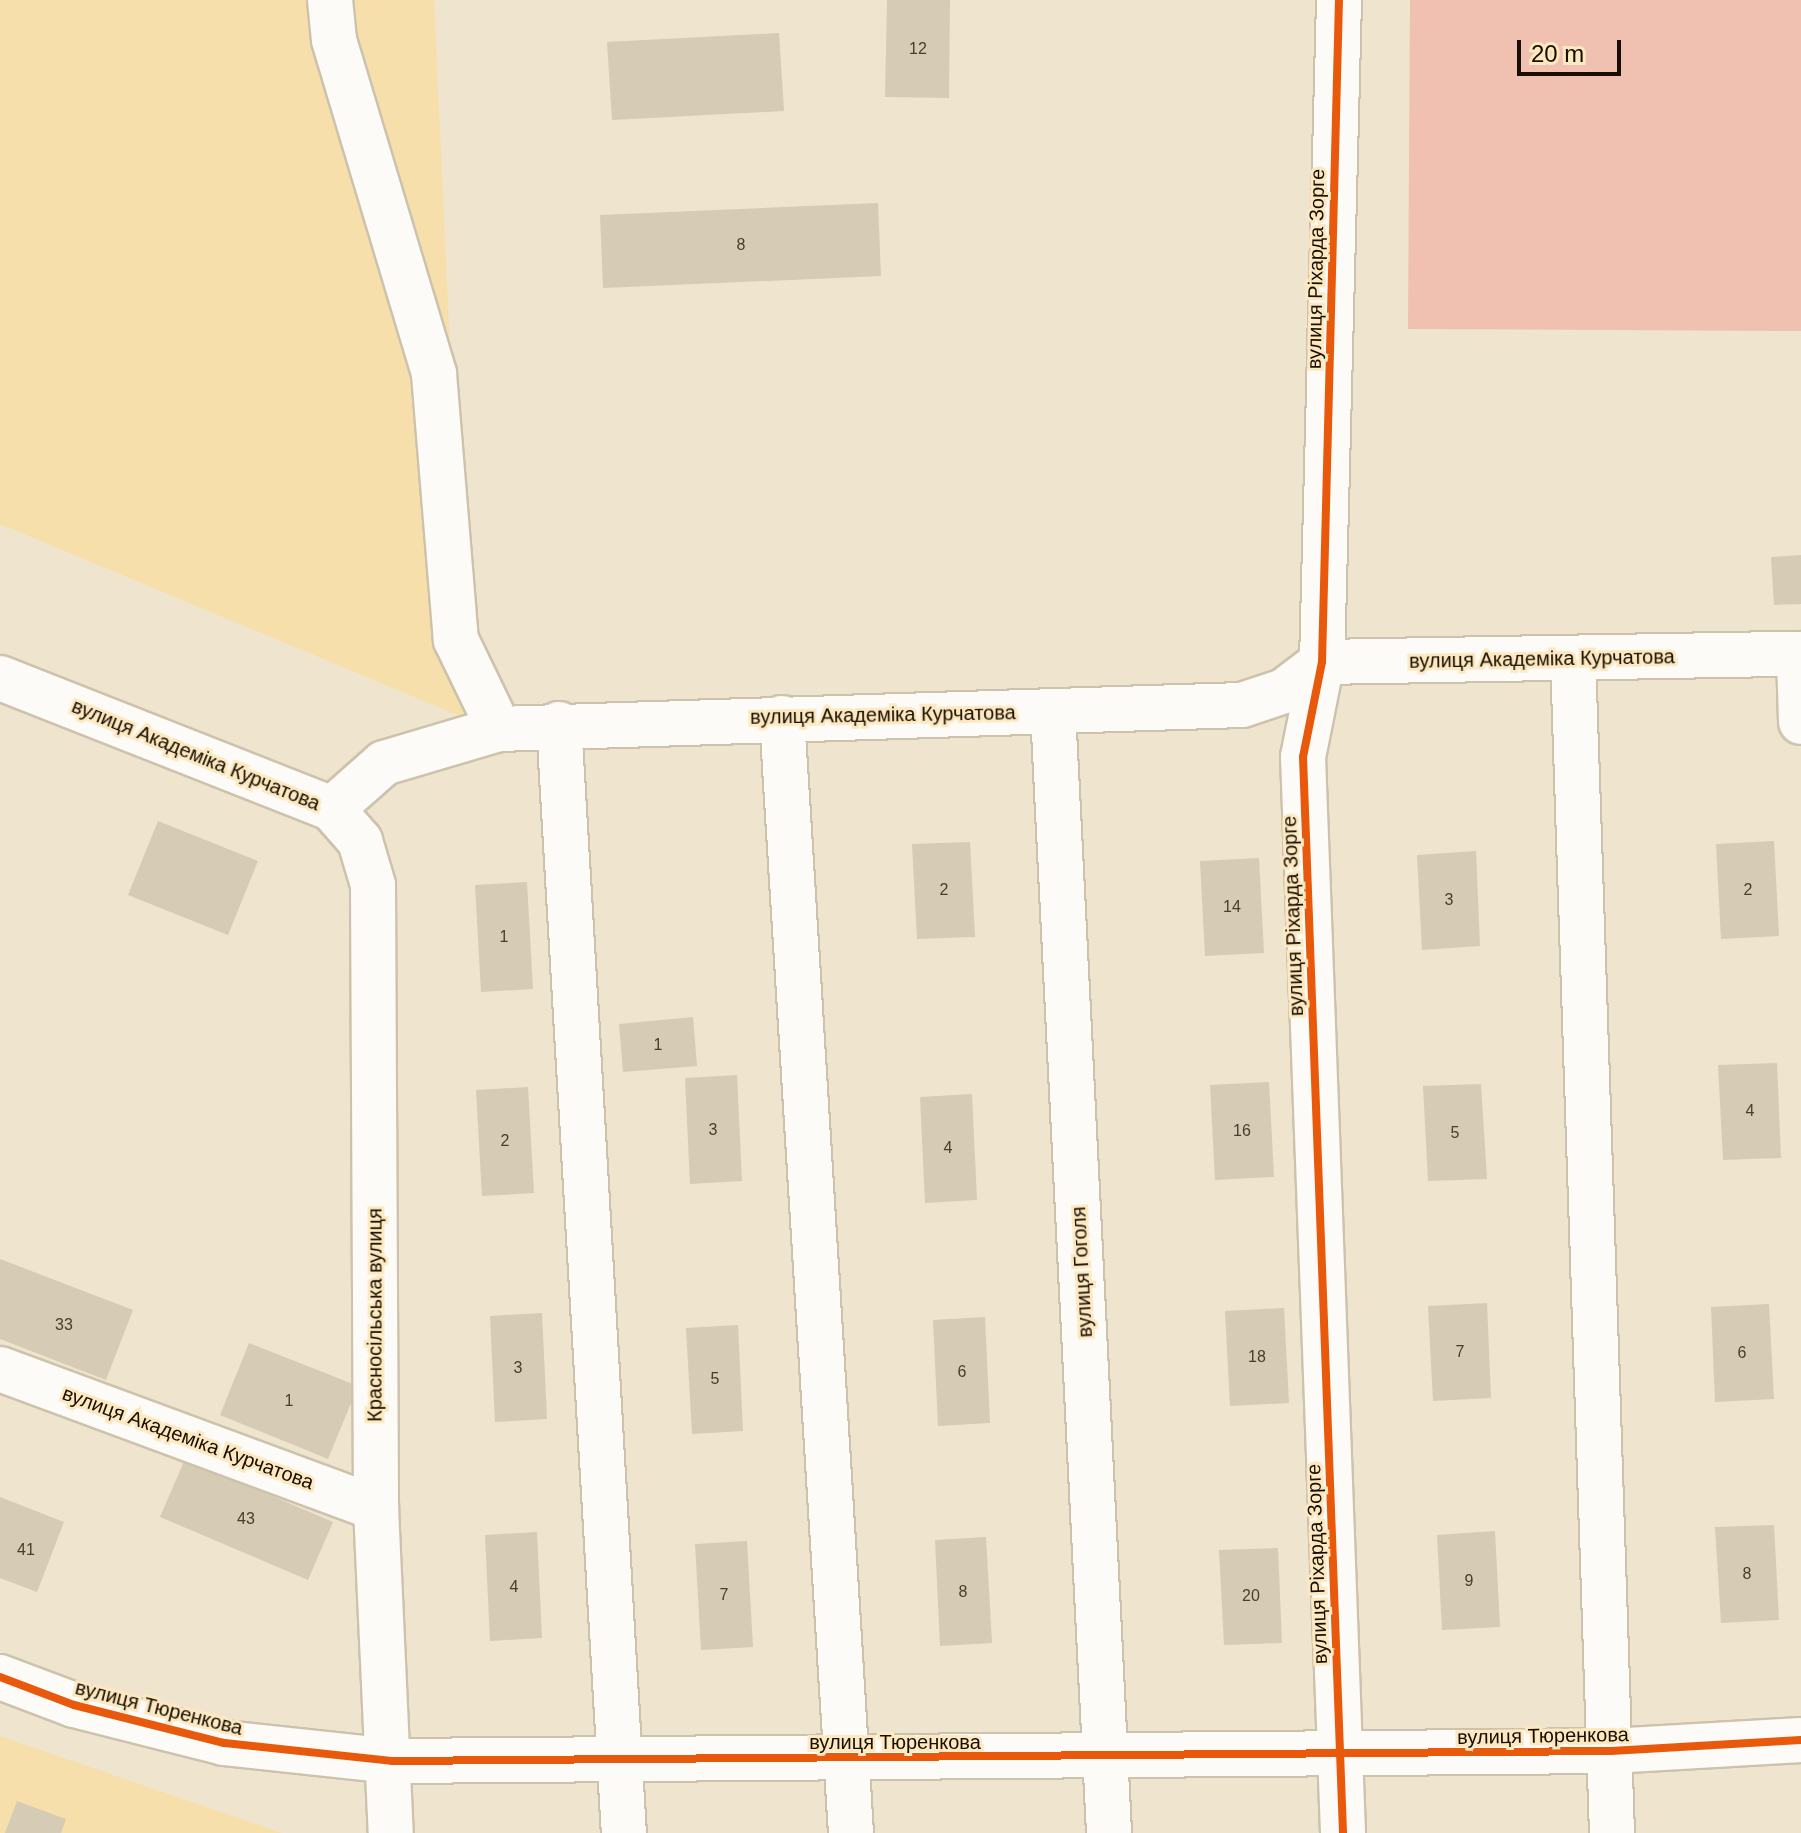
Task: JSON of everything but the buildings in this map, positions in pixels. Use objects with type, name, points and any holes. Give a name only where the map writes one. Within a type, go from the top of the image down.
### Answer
[{"type":"street","points":[[330,0],[334,40],[434,374],[456,640],[499,729]]},
{"type":"street","name":"вулиця Ріхарда Зорге","points":[[1339,0],[1322,662],[1303,757],[1343,1833]]},
{"type":"street","points":[[1800,654],[1801,722]]},
{"type":"street","name":"вулиця Академіка Курчатова","points":[[0,678],[332,809],[384,763],[499,729],[559,724],[1242,705],[1284,691],[1322,662],[1800,654]]},
{"type":"street","points":[[1573,658],[1612,1833]]},
{"type":"street","points":[[1242,705],[1280,727],[1303,757]]},
{"type":"street","name":"вулиця Гоголя","points":[[1053,711],[1109,1833]]},
{"type":"street","points":[[782,718],[849,1758],[851,1833]]},
{"type":"street","points":[[559,724],[624,1833]]},
{"type":"street","name":"Красносільська вулиця","points":[[332,809],[360,841],[373,885],[376,1508],[392,1761],[391,1833]]},
{"type":"street","name":"вулиця Академіка Курчатова","points":[[0,1369],[376,1508]]},
{"type":"street","name":"вулиця Тюренкова","points":[[0,1677],[74,1705],[224,1743],[392,1761],[1611,1751],[1801,1740]]},
{"type":"shaded area","points":[[0,0],[434,0],[467,719],[0,524]]},
{"type":"shaded area","points":[[1410,0],[1801,0],[1801,331],[1408,329]]},
{"type":"shaded area","points":[[0,1736],[282,1833],[0,1833]]},
{"type":"cycle path","points":[[1339,0],[1322,662],[1303,757],[1343,1833]]},
{"type":"cycle path","points":[[0,1677],[74,1705],[224,1743],[392,1761],[1611,1751],[1801,1740]]}]
